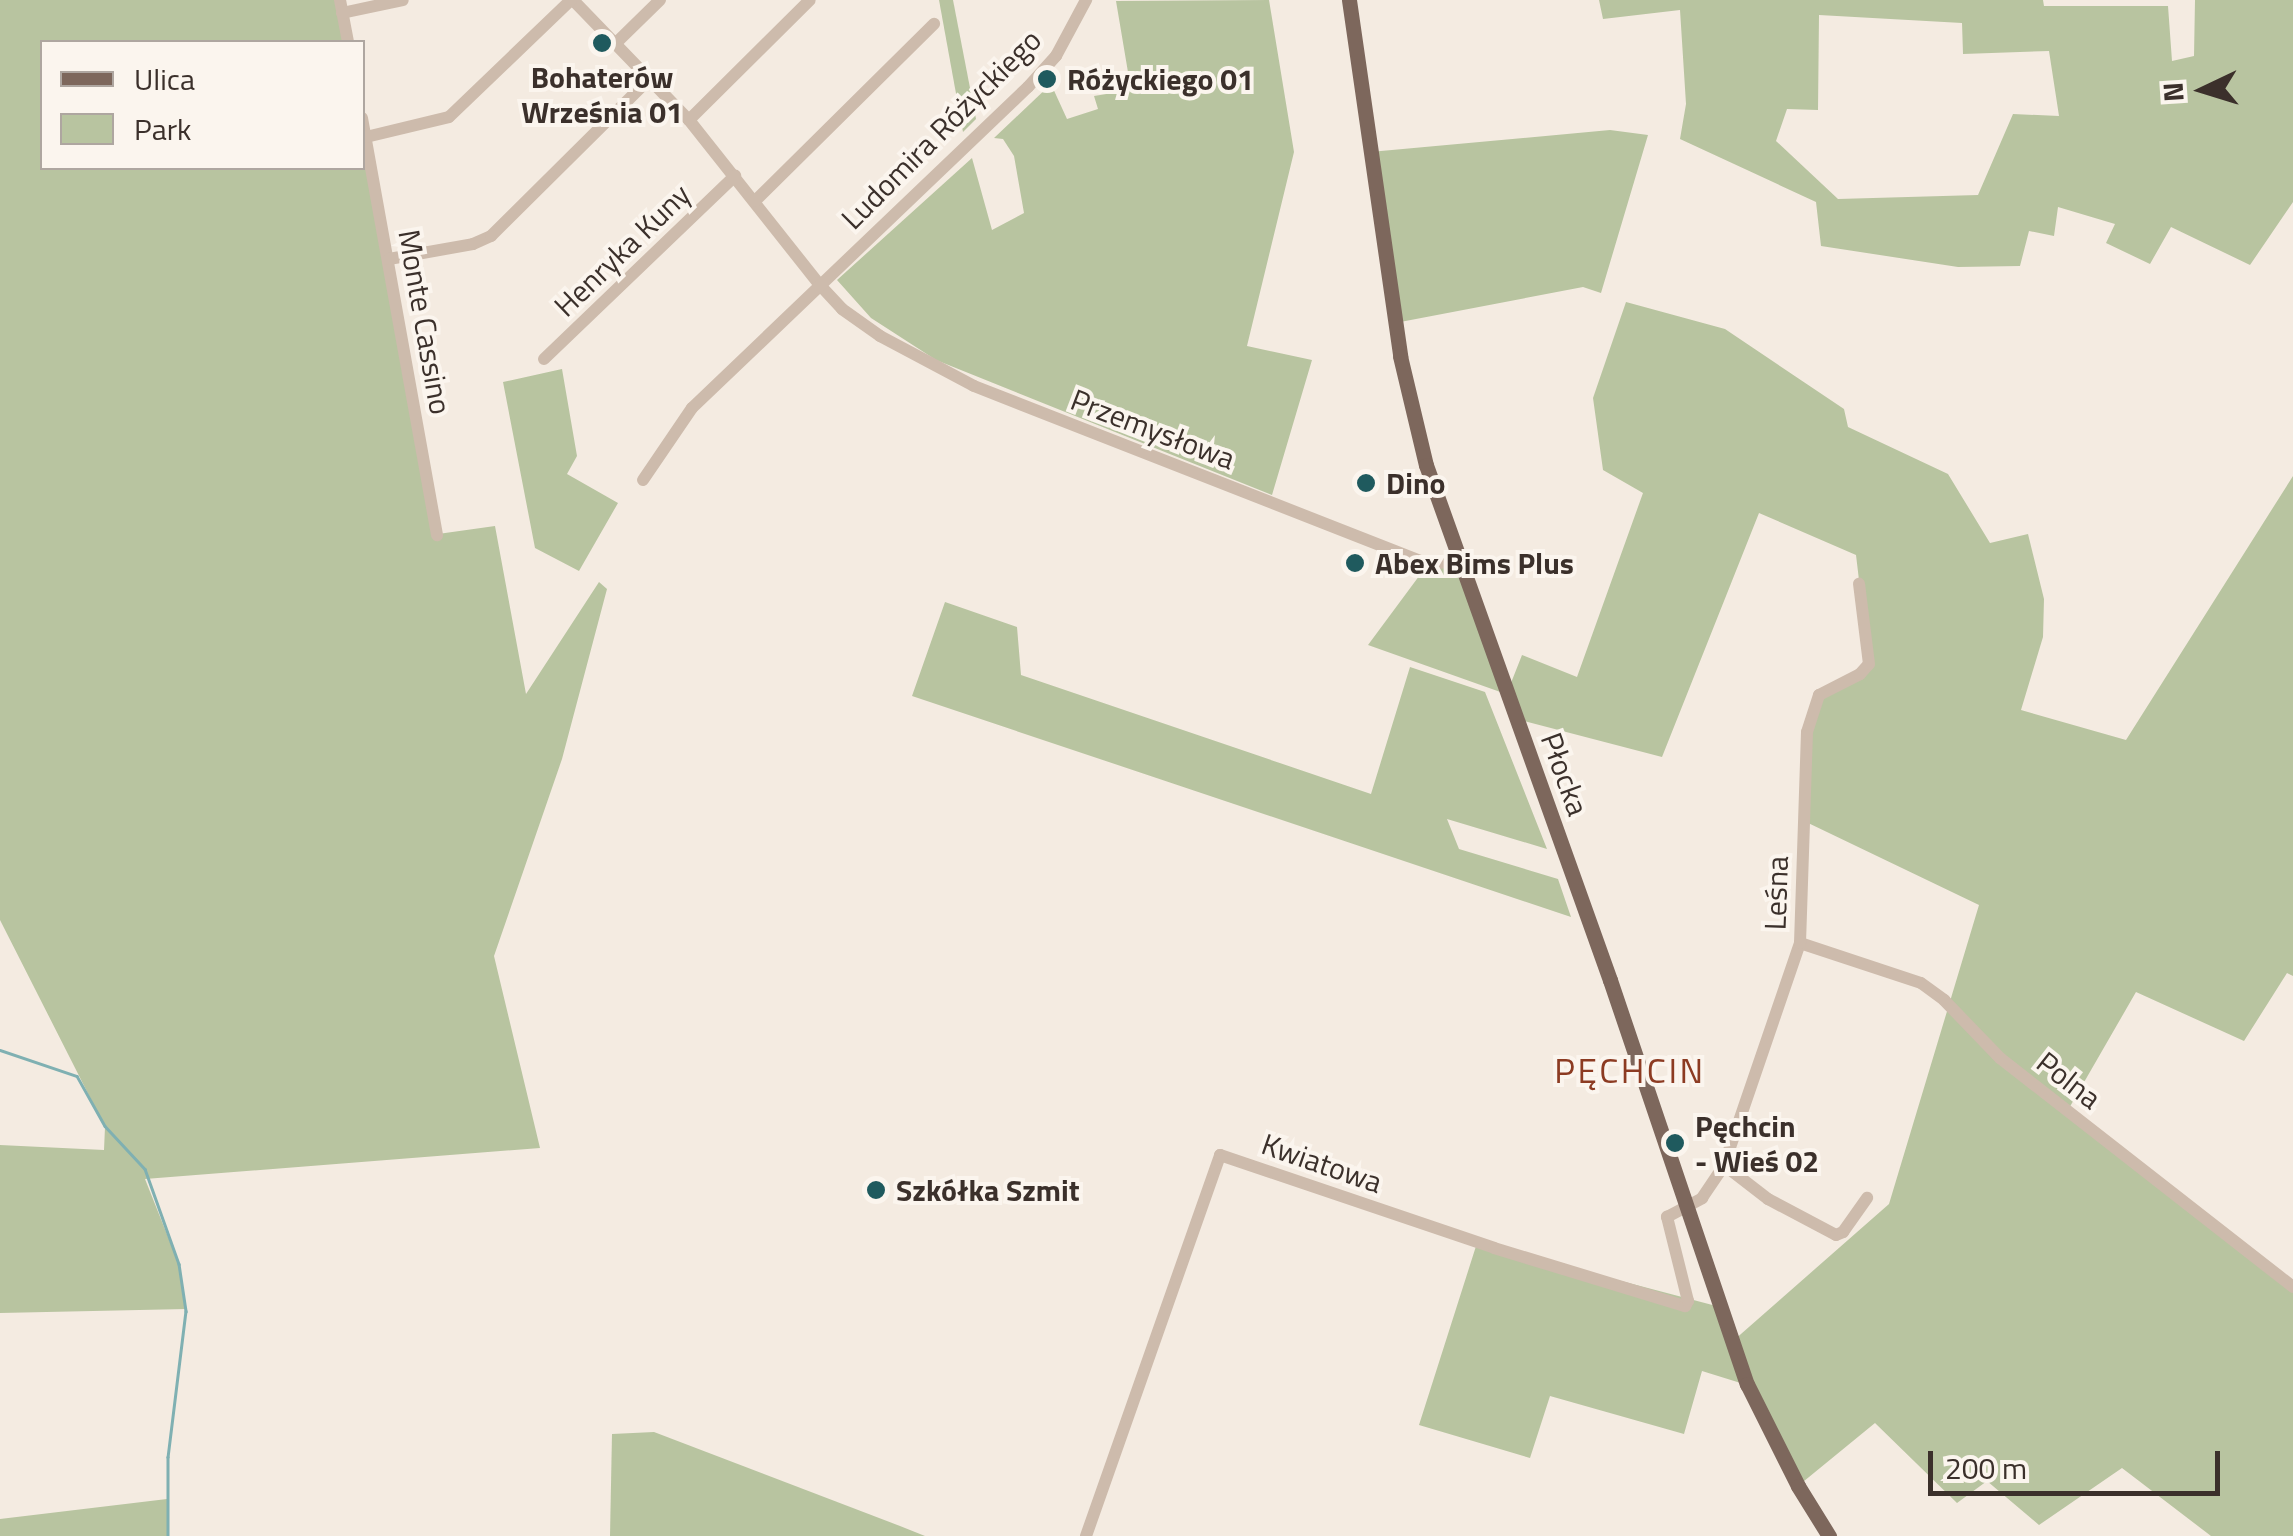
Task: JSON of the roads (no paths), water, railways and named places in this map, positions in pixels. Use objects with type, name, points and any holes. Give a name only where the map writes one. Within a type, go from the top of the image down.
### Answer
[{"type":"main road","name":"Płocka","points":[[1349,0],[1400,356],[1426,465],[1610,980],[1747,1384],[1798,1486],[1830,1536]]},
{"type":"street","points":[[348,40],[341,7],[403,0]]},
{"type":"street","points":[[366,137],[449,117],[572,0]]},
{"type":"street","name":"Przemysłowa","points":[[572,0],[689,120],[842,309],[906,352],[974,386],[1428,564],[1458,561]]},
{"type":"street","points":[[615,44],[660,0]]},
{"type":"street","points":[[689,120],[810,0]]},
{"type":"street","name":"Ludomira Różyckiego","points":[[643,480],[692,408],[818,283],[1028,87],[1056,56],[1086,0]]},
{"type":"street","points":[[755,201],[934,24]]},
{"type":"street","points":[[389,260],[473,244],[491,236],[650,78]]},
{"type":"street","name":"Monte Cassino","points":[[365,132],[437,534]]},
{"type":"street","name":"Henryka Kuny","points":[[544,358],[735,176]]},
{"type":"street","name":"Leśna","points":[[1685,1207],[1702,1198],[1724,1166],[1800,943],[1807,732],[1819,695],[1868,664],[1859,584]]},
{"type":"street","name":"Polna","points":[[1800,943],[1921,983],[1944,1000],[2000,1058],[2293,1287]]},
{"type":"street","name":"Kwiatowa","points":[[1086,1536],[1220,1155],[1677,1306],[1688,1301],[1667,1217],[1685,1207]]},
{"type":"street","points":[[1724,1166],[1768,1199],[1836,1235],[1844,1232],[1867,1198]]},
{"type":"waterway","points":[[0,1050],[77,1076],[105,1126],[145,1169],[179,1264],[186,1311],[168,1457],[168,1536]]},
{"type":"place","name":"Bohaterów Września 01","points":[[602,43]]},
{"type":"place","name":"Różyckiego 01","points":[[1047,79]]},
{"type":"place","name":"Dino","points":[[1366,483]]},
{"type":"place","name":"Abex Bims Plus","points":[[1355,563]]},
{"type":"place","name":"Pęchcin - Wieś 02","points":[[1675,1143]]},
{"type":"place","name":"Szkółka Szmit","points":[[876,1190]]},
{"type":"district","name":"PĘCHCIN","points":[[1630,1070]]}]
